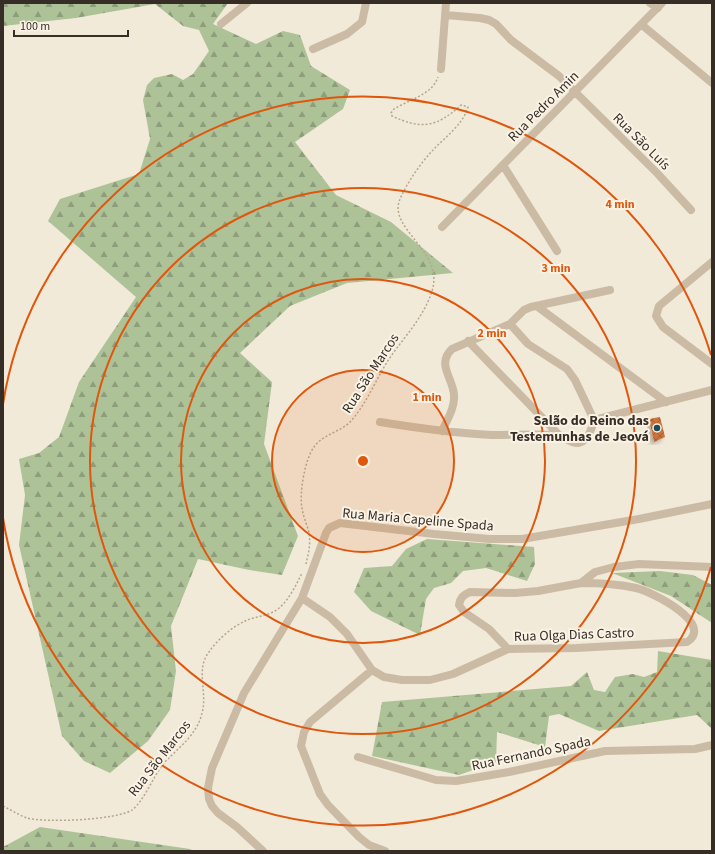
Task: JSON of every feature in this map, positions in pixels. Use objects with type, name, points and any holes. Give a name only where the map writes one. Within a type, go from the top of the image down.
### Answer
[{"type":"street","points":[[221,24],[246,3]]},
{"type":"street","points":[[313,49],[348,34],[362,22],[366,3]]},
{"type":"street","points":[[441,69],[446,3]]},
{"type":"street","points":[[650,3],[660,6]]},
{"type":"street","name":"Rua Pedro Amin","points":[[442,227],[660,6]]},
{"type":"street","name":"Rua São Luís","points":[[446,15],[489,20],[511,40],[548,66],[657,173],[691,210]]},
{"type":"street","points":[[642,25],[712,83]]},
{"type":"street","points":[[503,165],[557,251]]},
{"type":"street","points":[[712,262],[660,306],[656,316],[663,327],[712,364]]},
{"type":"street","points":[[442,431],[454,405],[454,394],[444,362],[447,354],[452,348],[510,324],[524,310],[538,307],[560,299],[610,290]]},
{"type":"street","points":[[538,307],[666,402]]},
{"type":"street","points":[[468,341],[559,435],[572,443],[579,444],[584,441],[594,420],[575,380],[567,369],[528,344],[510,324]]},
{"type":"street","points":[[594,420],[712,390]]},
{"type":"street","points":[[380,422],[442,431],[492,434],[559,435]]},
{"type":"street","name":"Rua Maria Capeline Spada","points":[[263,851],[237,827],[218,813],[212,806],[209,799],[208,788],[212,768],[234,714],[258,669],[302,598],[322,540],[329,528],[340,523],[434,534],[522,539],[639,519],[712,504]]},
{"type":"street","points":[[508,649],[489,629],[464,612],[459,606],[460,599],[464,595],[470,592],[515,593],[538,591],[581,582],[595,572],[614,567],[639,564],[712,567]]},
{"type":"street","name":"Rua Olga Dias Castro","points":[[372,670],[384,677],[430,680],[453,674],[508,649],[664,644],[686,642],[696,638],[699,631],[698,624],[671,602],[637,588],[581,582]]},
{"type":"street","points":[[302,598],[330,617],[347,634],[372,670],[310,722],[304,732],[300,746],[310,773],[328,805],[369,845],[385,851]]},
{"type":"street","name":"Rua Fernando Spada","points":[[358,757],[436,780],[456,782],[605,751],[695,750],[712,745]]},
{"type":"path","name":"Rua São Marcos","points":[[3,806],[28,818],[50,821],[118,815],[132,810],[163,764],[185,744],[199,723],[203,712],[204,698],[202,671],[203,661],[208,652],[232,630],[245,621],[273,613],[286,601],[297,583],[305,568],[309,547],[309,534],[301,498],[310,455],[314,446],[321,440],[341,430],[351,421],[389,359],[426,308],[433,289],[434,278],[432,268],[424,249],[401,221],[397,209],[406,187],[422,164],[451,133],[468,107],[461,105],[439,122],[429,125],[407,122],[392,116],[391,114],[394,109],[429,90],[436,82],[441,69]]},
{"type":"green space","points":[[3,3],[228,3],[213,24],[256,44],[283,31],[300,35],[311,66],[350,90],[343,109],[295,142],[336,195],[391,222],[453,273],[347,283],[290,306],[240,353],[272,382],[264,444],[298,536],[282,575],[249,570],[198,559],[171,626],[176,671],[170,710],[148,741],[110,773],[84,761],[62,736],[19,545],[25,495],[19,459],[39,453],[59,437],[79,382],[136,297],[48,221],[60,199],[139,174],[150,139],[143,100],[147,85],[154,78],[172,74],[183,80],[193,74],[209,51],[199,30],[183,26],[155,4],[76,18],[3,26]]},
{"type":"green space","points":[[427,539],[534,547],[535,564],[527,581],[486,568],[463,571],[451,583],[434,588],[426,599],[420,635],[371,611],[354,592],[364,568],[392,566],[406,549]]},
{"type":"green space","points":[[660,571],[693,575],[712,585],[712,623],[671,596],[612,573]]},
{"type":"green space","points":[[658,651],[712,660],[712,729],[697,715],[599,731],[559,714],[549,716],[545,747],[497,732],[496,762],[459,775],[372,756],[382,702],[571,686],[587,672],[594,690],[605,692],[615,677],[633,674],[644,677],[657,672]]},
{"type":"green space","points":[[40,827],[190,849],[193,851],[3,851],[3,847]]},
{"type":"building","name":"Salão do Reino das Testemunhas de Jeová","points":[[660,417],[665,437],[654,442],[649,419]]},
{"type":"place","name":"Salão do Reino das Testemunhas de Jeová","points":[[657,428]]}]
